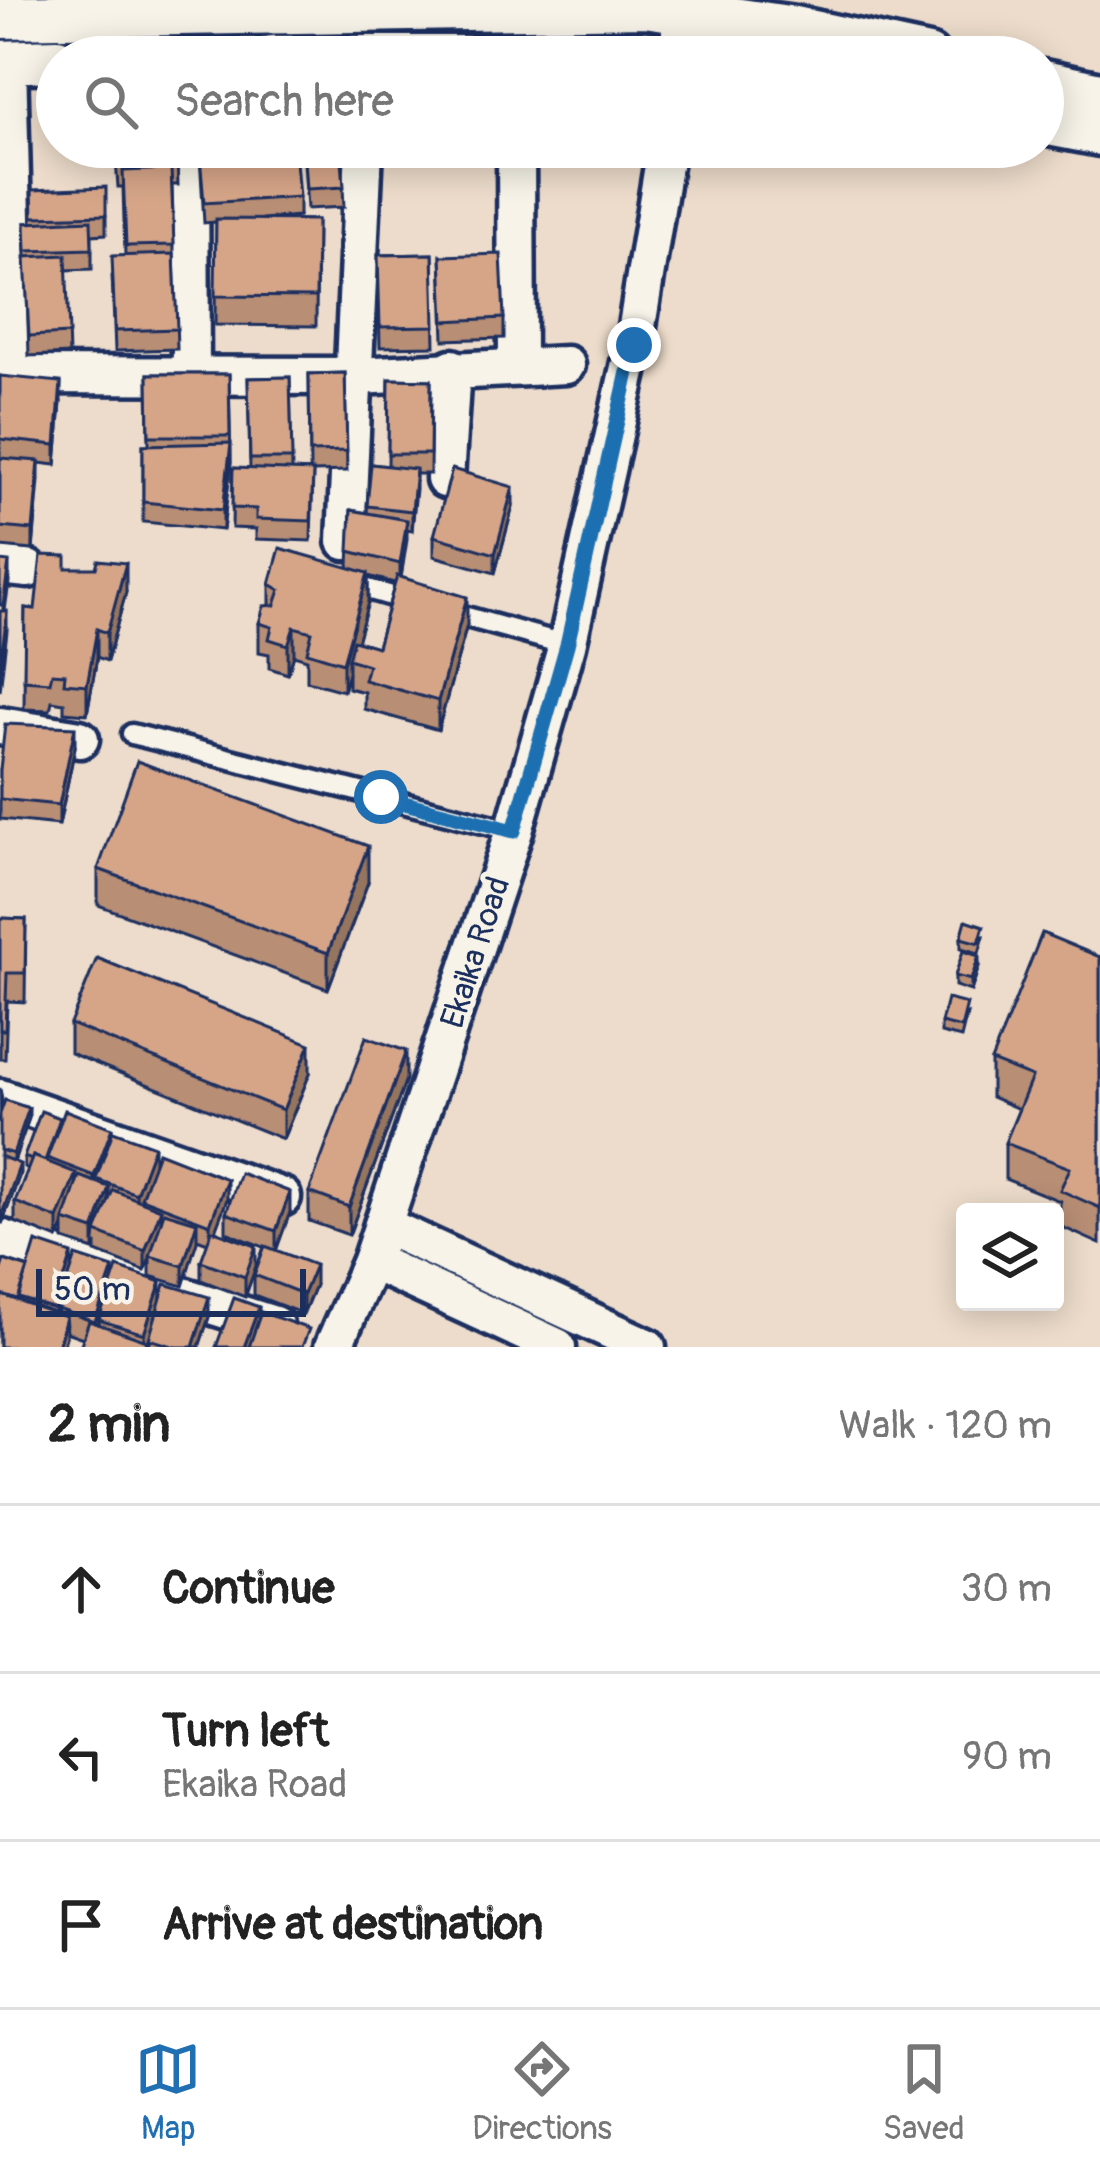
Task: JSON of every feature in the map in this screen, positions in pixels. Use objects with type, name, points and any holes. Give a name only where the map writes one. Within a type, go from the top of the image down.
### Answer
[{"type":"street","points":[[0,16],[628,3],[817,36]]},
{"type":"street","points":[[680,10],[680,36]]},
{"type":"street","points":[[36,61],[4,62],[8,375],[358,376],[517,363],[566,365]]},
{"type":"street","points":[[1064,86],[1100,94]]},
{"type":"street","points":[[1064,127],[1100,134]]},
{"type":"street","points":[[190,168],[191,378]]},
{"type":"street","points":[[346,542],[358,376],[363,168]]},
{"type":"street","points":[[516,168],[517,363]]},
{"type":"street","name":"Ekaika Road","points":[[334,1346],[371,1261],[514,831],[567,645],[634,345],[663,168]]},
{"type":"street","points":[[445,479],[452,368]]},
{"type":"street","points":[[0,726],[80,739]]},
{"type":"street","points":[[0,1098],[282,1197]]},
{"type":"street","points":[[383,1225],[647,1347]]},
{"type":"street","points":[[0,1238],[334,1346]]},
{"type":"street","points":[[371,1261],[557,1347]]},
{"type":"lane","points":[[318,575],[567,645]]},
{"type":"lane","points":[[132,734],[514,831]]},
{"type":"building","points":[[201,168],[297,168],[299,197],[204,203]]},
{"type":"building","points":[[306,168],[343,168],[344,187],[307,189]]},
{"type":"building","points":[[171,169],[174,245],[126,246],[123,171]]},
{"type":"building","points":[[106,187],[106,215],[33,217],[32,190]]},
{"type":"building","points":[[216,219],[317,220],[316,297],[215,296]]},
{"type":"building","points":[[91,220],[92,249],[26,251],[25,223]]},
{"type":"building","points":[[174,254],[177,329],[115,331],[112,256]]},
{"type":"building","points":[[433,254],[435,326],[380,327],[378,255]]},
{"type":"building","points":[[501,254],[504,318],[444,321],[441,256]]},
{"type":"building","points":[[66,255],[69,334],[29,336],[25,257]]},
{"type":"building","points":[[345,373],[347,451],[310,452],[309,374]]},
{"type":"building","points":[[148,374],[229,374],[230,436],[149,436]]},
{"type":"building","points":[[0,376],[61,382],[56,445],[0,439]]},
{"type":"building","points":[[290,377],[292,459],[250,459],[248,378]]},
{"type":"building","points":[[389,379],[431,380],[430,454],[388,454]]},
{"type":"building","points":[[231,443],[223,510],[143,502],[143,445]]},
{"type":"building","points":[[0,458],[39,461],[33,530],[0,527]]},
{"type":"building","points":[[371,464],[416,469],[412,511],[367,506]]},
{"type":"building","points":[[233,468],[313,471],[311,521],[256,519],[256,509],[232,508]]},
{"type":"building","points":[[452,469],[513,487],[495,554],[434,536]]},
{"type":"building","points":[[351,510],[407,520],[400,564],[349,551]]},
{"type":"building","points":[[280,548],[368,573],[343,663],[307,652],[312,632],[294,627],[288,645],[269,639],[272,627],[259,623],[264,606],[275,605],[280,590],[270,584]]},
{"type":"building","points":[[41,555],[66,556],[66,568],[96,568],[98,560],[126,563],[107,633],[97,629],[87,685],[64,683],[65,674],[52,673],[50,682],[24,680],[25,608],[35,609]]},
{"type":"building","points":[[0,561],[9,562],[3,605],[0,605]]},
{"type":"building","points":[[397,576],[467,597],[438,701],[364,680],[368,665],[348,659],[353,640],[377,647]]},
{"type":"building","points":[[0,611],[7,611],[0,671]]},
{"type":"building","points":[[5,724],[75,727],[59,805],[0,799]]},
{"type":"building","points":[[137,761],[368,846],[328,953],[98,869]]},
{"type":"building","points":[[0,918],[26,919],[25,973],[7,973],[5,1030],[0,1030]]},
{"type":"building","points":[[966,920],[984,926],[979,943],[961,938]]},
{"type":"building","points":[[1042,933],[1100,957],[1100,1208],[1060,1190],[1070,1168],[1005,1143],[1032,1077],[991,1061]]},
{"type":"building","points":[[963,951],[979,956],[971,980],[955,976]]},
{"type":"building","points":[[97,958],[310,1044],[283,1110],[70,1024]]},
{"type":"building","points":[[947,999],[967,1004],[961,1028],[941,1023]]},
{"type":"building","points":[[366,1037],[406,1051],[349,1207],[309,1192]]},
{"type":"building","points":[[5,1100],[29,1108],[13,1154],[0,1150]]},
{"type":"building","points":[[65,1110],[112,1128],[94,1176],[47,1158]]},
{"type":"building","points":[[41,1111],[60,1118],[45,1161],[24,1157]]},
{"type":"building","points":[[113,1131],[154,1146],[136,1194],[96,1179]]},
{"type":"building","points":[[158,1152],[227,1179],[210,1224],[141,1198]]},
{"type":"building","points":[[0,1156],[20,1164],[2,1214],[0,1214]]},
{"type":"building","points":[[33,1156],[76,1173],[58,1219],[15,1202]]},
{"type":"building","points":[[240,1173],[290,1192],[276,1231],[226,1213]]},
{"type":"building","points":[[79,1176],[109,1187],[94,1230],[64,1220]]},
{"type":"building","points":[[113,1190],[161,1209],[145,1251],[96,1232]]},
{"type":"building","points":[[164,1212],[197,1222],[183,1266],[150,1256]]},
{"type":"building","points":[[212,1230],[256,1246],[245,1277],[201,1261]]},
{"type":"building","points":[[36,1242],[72,1254],[55,1309],[19,1298]]},
{"type":"building","points":[[265,1246],[315,1265],[303,1294],[254,1275]]},
{"type":"building","points":[[76,1256],[113,1268],[95,1322],[58,1309]]},
{"type":"building","points":[[4,1260],[28,1268],[18,1300],[2,1295],[0,1299]]},
{"type":"building","points":[[117,1267],[161,1282],[144,1334],[99,1320]]},
{"type":"building","points":[[165,1284],[209,1297],[193,1347],[149,1339]]},
{"type":"building","points":[[2,1295],[66,1317],[58,1347],[0,1347]]},
{"type":"building","points":[[234,1298],[259,1307],[244,1347],[216,1347]]},
{"type":"building","points":[[261,1312],[309,1329],[302,1347],[249,1347]]},
{"type":"building","points":[[89,1321],[147,1341],[145,1347],[80,1347]]},
{"type":"route","points":[[381,797],[514,831],[567,645],[634,345]]}]
